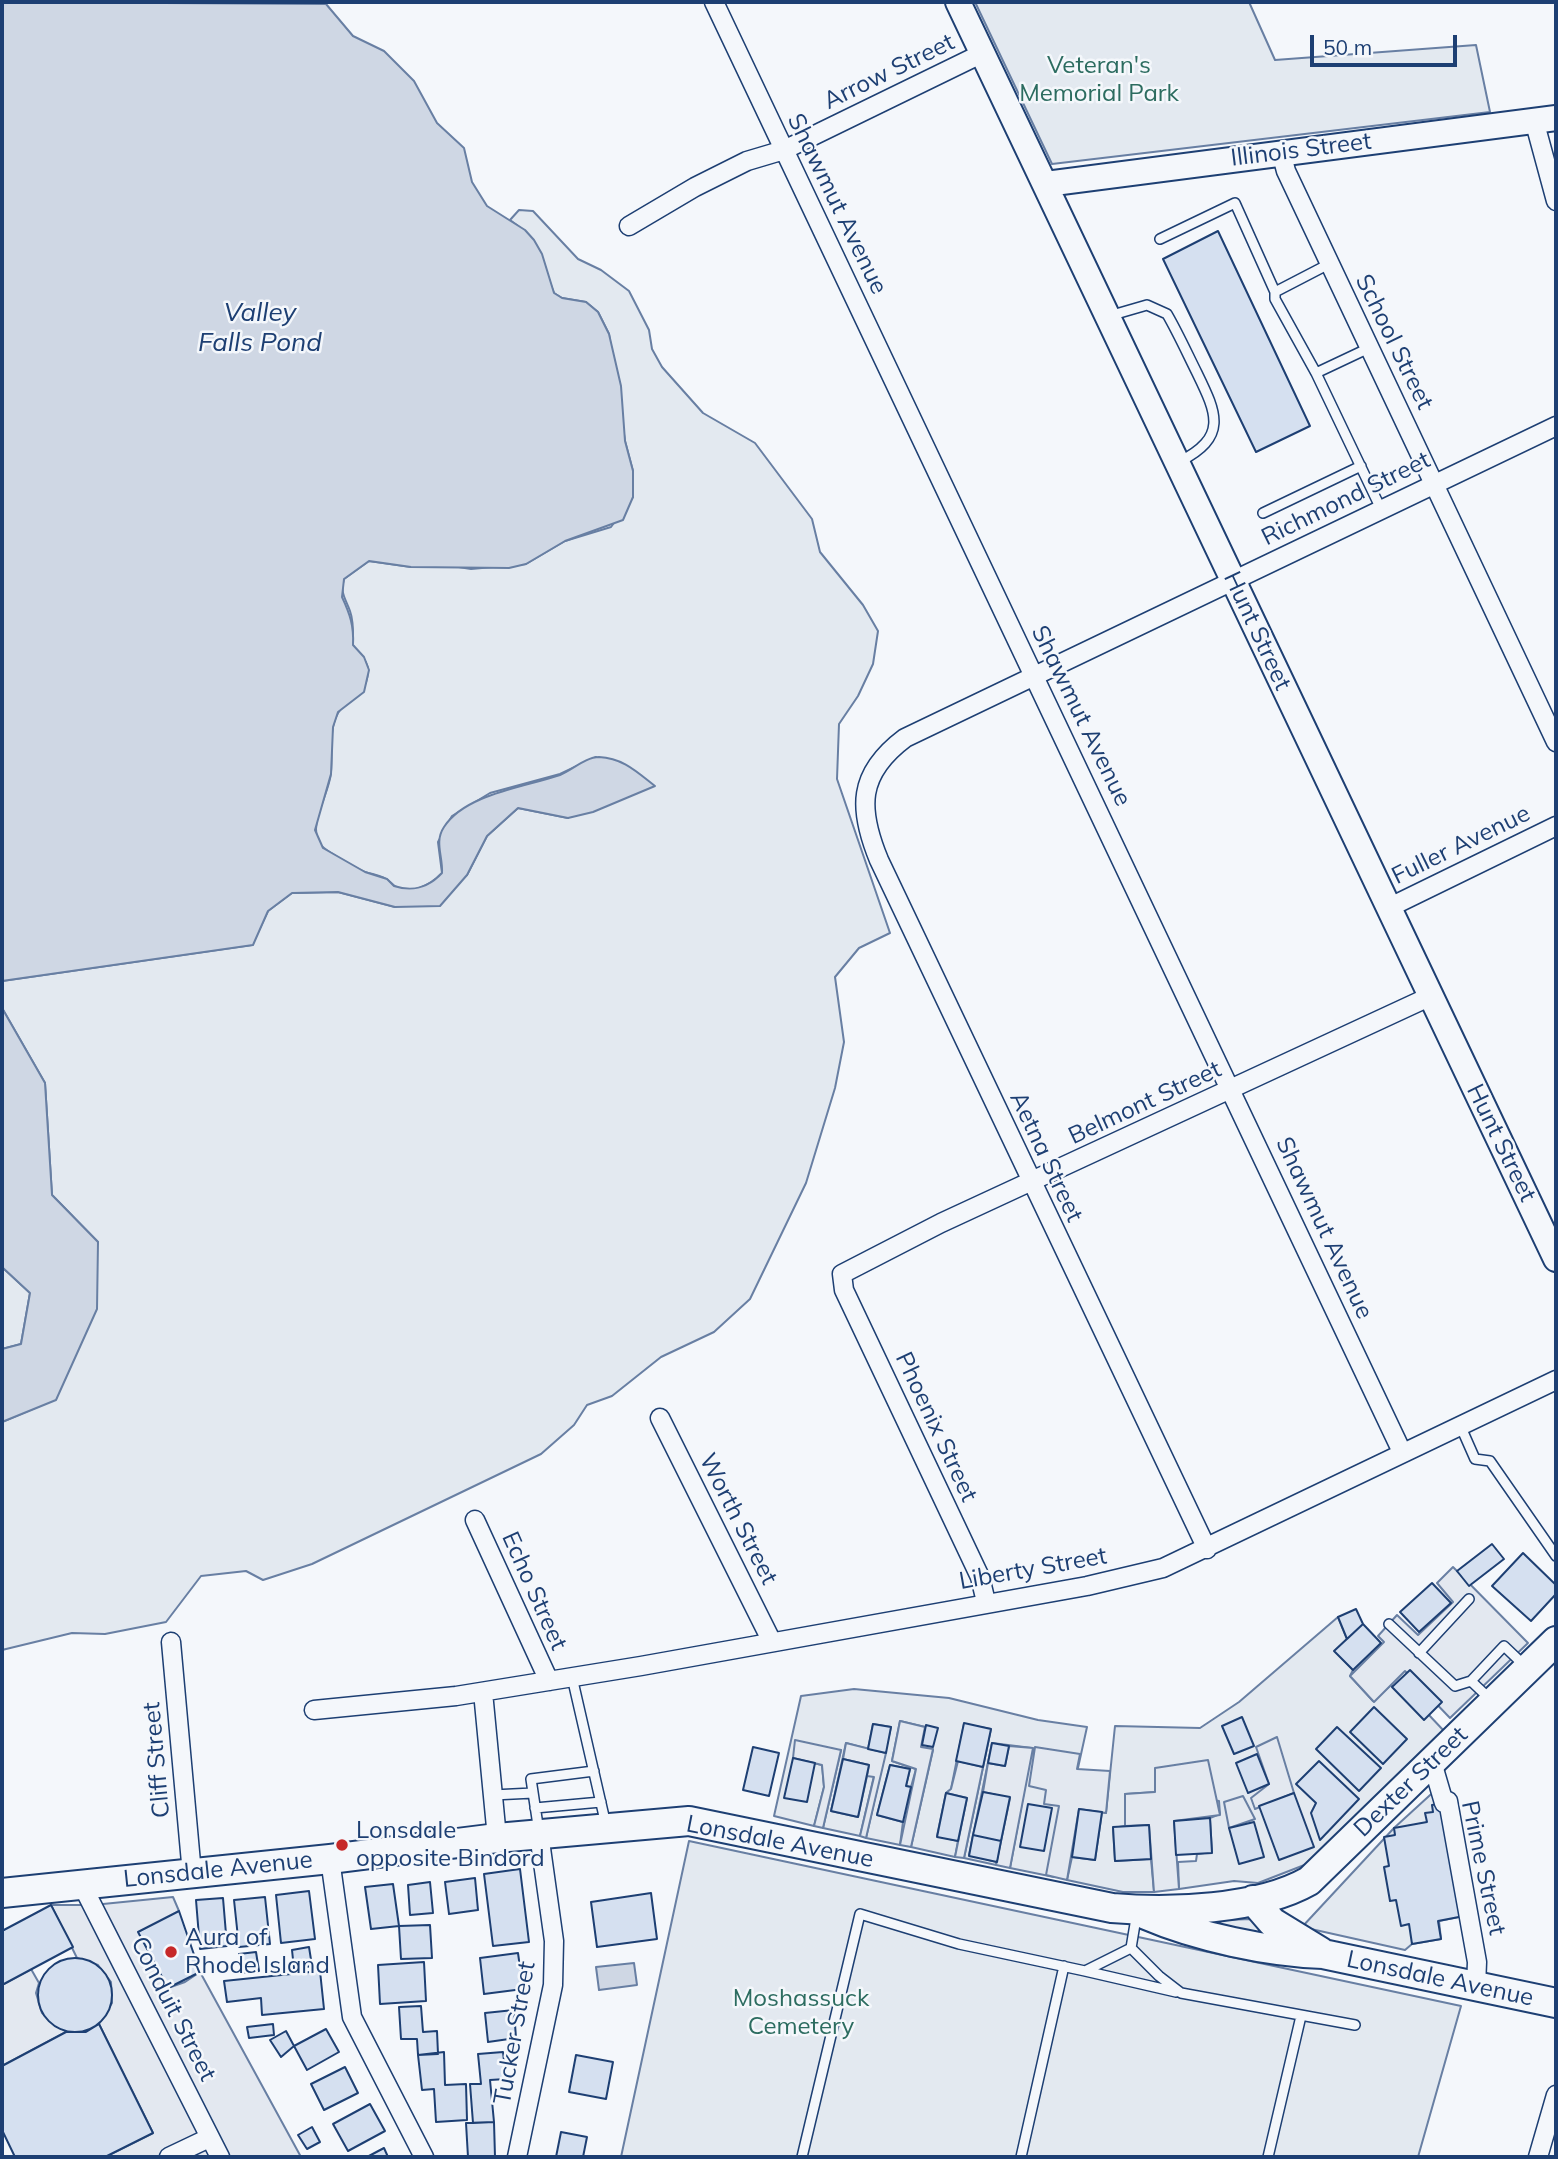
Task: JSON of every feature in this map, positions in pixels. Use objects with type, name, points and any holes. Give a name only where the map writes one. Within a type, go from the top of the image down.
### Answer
[{"type":"main road","name":"Hunt Street","points":[[958,2],[1556,1259]]},
{"type":"main road","name":"Illinois Street","points":[[1046,184],[1545,119]]},
{"type":"main road","name":"Dexter Street","points":[[1253,1900],[1278,1895],[1309,1881],[1556,1640]]},
{"type":"main road","name":"Lonsdale Avenue","points":[[2,1892],[330,1859],[496,1838],[537,1821],[604,1814],[664,1822],[708,1823],[1026,1893],[1138,1910],[1253,1900],[1272,1922],[1323,1954]]},
{"type":"main road","name":"Lonsdale Avenue","points":[[1138,1910],[1171,1926],[1290,1953],[1323,1954],[1556,2003]]},
{"type":"street","name":"Shawmut Avenue","points":[[714,2],[1402,1452]]},
{"type":"street","name":"Arrow Street","points":[[629,226],[737,166],[784,150],[983,53]]},
{"type":"street","points":[[1545,119],[1556,201]]},
{"type":"street","name":"School Street","points":[[1281,152],[1286,171],[1329,264],[1556,742]]},
{"type":"street","name":"Richmond Street","points":[[870,782],[888,751],[905,738],[1556,426]]},
{"type":"street","name":"Aetna Street","points":[[870,782],[863,811],[866,829],[1031,1183],[1207,1549]]},
{"type":"street","name":"Fuller Avenue","points":[[1388,908],[1556,826]]},
{"type":"street","name":"Belmont Street","points":[[842,1274],[941,1223],[1431,996]]},
{"type":"street","name":"Phoenix Street","points":[[842,1274],[844,1290],[980,1577],[986,1602]]},
{"type":"street","name":"Liberty Street","points":[[314,1710],[483,1692],[549,1681],[1087,1586],[1163,1568],[1556,1380]]},
{"type":"street","name":"Worth Street","points":[[660,1418],[772,1642]]},
{"type":"street","name":"Echo Street","points":[[475,1520],[549,1681]]},
{"type":"street","name":"Cliff Street","points":[[171,1642],[191,1874]]},
{"type":"street","points":[[483,1692],[496,1838]]},
{"type":"street","name":"Prime Street","points":[[1432,1762],[1444,1802],[1448,1801],[1476,1962],[1476,1986]]},
{"type":"street","name":"Tucker Street","points":[[517,2157],[554,1985],[554,1941],[537,1821]]},
{"type":"street","points":[[330,1859],[352,2017],[424,2157]]},
{"type":"street","name":"Conduit Street","points":[[81,1883],[220,2157]]},
{"type":"street","points":[[1538,2157],[1556,2095]]},
{"type":"street","points":[[169,2157],[209,2138]]},
{"type":"lane","points":[[1160,239],[1235,203],[1275,292],[1275,299],[1317,373],[1381,509]]},
{"type":"lane","points":[[1275,292],[1329,264]]},
{"type":"lane","points":[[1108,316],[1147,305],[1167,314],[1216,411],[1213,434],[1202,450],[1178,463]]},
{"type":"lane","points":[[1317,373],[1369,348]]},
{"type":"lane","points":[[1263,513],[1361,466]]},
{"type":"lane","points":[[1460,1425],[1475,1459],[1490,1461],[1556,1556]]},
{"type":"lane","points":[[1419,1653],[1469,1599]]},
{"type":"lane","points":[[1389,1624],[1455,1686],[1471,1681],[1504,1646],[1528,1669]]},
{"type":"lane","points":[[572,1677],[604,1814]]},
{"type":"lane","points":[[1471,1681],[1493,1702]]},
{"type":"lane","points":[[537,1821],[531,1779],[594,1771]]},
{"type":"lane","points":[[492,1795],[533,1793]]},
{"type":"lane","points":[[1131,1948],[1138,1910]]},
{"type":"lane","points":[[802,2157],[860,1914],[959,1944],[1181,1993],[1355,2025]]},
{"type":"lane","points":[[1085,1971],[1131,1948]]},
{"type":"lane","points":[[1131,1948],[1181,1993]]},
{"type":"lane","points":[[1021,2157],[1064,1966]]},
{"type":"lane","points":[[1268,2157],[1301,2016]]},
{"type":"green space","name":"Veteran's Memorial Park","points":[[975,2],[1249,2],[1275,60],[1476,45],[1490,112],[1052,164]]},
{"type":"green space","points":[[519,210],[533,211],[578,259],[601,270],[629,291],[649,330],[652,349],[662,367],[703,413],[755,443],[812,519],[820,552],[863,605],[878,631],[873,664],[858,696],[839,724],[837,779],[890,933],[859,948],[835,977],[844,1042],[835,1088],[806,1183],[750,1299],[714,1332],[661,1357],[612,1396],[587,1405],[574,1425],[541,1454],[312,1564],[263,1580],[246,1571],[201,1576],[166,1622],[105,1634],[72,1633],[2,1650],[2,1422],[56,1399],[98,1242],[52,1195],[45,1083],[2,1008],[2,981],[252,945],[268,911],[292,893],[338,892],[395,907],[467,875],[487,836],[518,808],[568,818],[596,757],[560,774],[490,793],[452,816],[438,842],[442,873],[417,889],[396,887],[384,878],[355,867],[323,847],[317,836],[318,818],[330,781],[335,720],[342,707],[364,687],[368,672],[365,661],[353,645],[352,619],[343,592],[344,579],[369,561],[411,567],[446,565],[471,569],[526,564],[565,541],[611,527],[633,497],[633,471],[625,441],[609,334],[598,312],[586,302],[562,298],[554,293],[540,252],[529,236],[510,220]]},
{"type":"green space","points":[[2,1267],[30,1293],[21,1344],[2,1349]]},
{"type":"green space","points":[[1338,1617],[1347,1639],[1335,1651],[1353,1670],[1350,1676],[1373,1701],[1391,1685],[1424,1719],[1428,1714],[1444,1731],[1307,1864],[1258,1883],[1234,1881],[1179,1889],[1178,1862],[1196,1861],[1197,1854],[1212,1852],[1210,1818],[1220,1814],[1219,1801],[1156,1792],[1125,1794],[1125,1826],[1113,1828],[1115,1861],[1151,1859],[1154,1892],[1123,1892],[1067,1880],[1072,1857],[1095,1860],[1102,1812],[1106,1813],[1115,1726],[1200,1728],[1239,1702]]},
{"type":"green space","points":[[854,1689],[949,1698],[1038,1720],[1087,1727],[1054,1877],[1010,1868],[1032,1748],[992,1743],[969,1855],[997,1862],[996,1865],[964,1858],[991,1729],[964,1724],[951,1789],[946,1793],[937,1836],[958,1841],[955,1857],[911,1847],[933,1750],[921,1747],[925,1727],[900,1721],[892,1761],[916,1769],[911,1787],[906,1786],[910,1769],[890,1765],[877,1815],[903,1822],[900,1845],[866,1838],[891,1727],[873,1724],[868,1749],[846,1743],[831,1811],[858,1817],[867,1776],[874,1776],[860,1836],[823,1828],[841,1750],[793,1758],[822,1765],[824,1787],[814,1826],[774,1816],[801,1696]]},
{"type":"green space","points":[[1440,1786],[1464,1916],[1439,1921],[1441,1939],[1412,1944],[1405,1950],[1302,1927],[1394,1828]]},
{"type":"green space","name":"Moshassuck Cemetery","points":[[689,1841],[1461,2006],[1418,2157],[621,2157]]},
{"type":"green space","points":[[1251,1919],[1284,1945],[1200,1921]]},
{"type":"shaded area","points":[[1453,1567],[1528,1643],[1450,1718],[1405,1671],[1374,1702],[1350,1676],[1384,1642],[1378,1636],[1397,1615],[1418,1635],[1453,1602],[1437,1583]]},
{"type":"shaded area","points":[[900,1721],[925,1727],[921,1747],[933,1749],[911,1847],[900,1845],[916,1769],[892,1761]]},
{"type":"shaded area","points":[[1277,1737],[1294,1793],[1255,1809],[1251,1798],[1269,1784],[1256,1747]]},
{"type":"shaded area","points":[[795,1740],[841,1750],[823,1828],[814,1826],[824,1787],[822,1765],[793,1758]]},
{"type":"shaded area","points":[[846,1743],[886,1753],[866,1838],[860,1836],[874,1777],[867,1776],[869,1765],[843,1759]]},
{"type":"shaded area","points":[[1009,1746],[1033,1748],[1010,1868],[996,1865],[1010,1798],[983,1792],[988,1763],[1005,1766]]},
{"type":"shaded area","points":[[1035,1747],[1080,1754],[1077,1769],[1110,1771],[1106,1813],[1079,1809],[1067,1880],[1046,1875],[1059,1806],[1044,1804],[1046,1790],[1029,1786]]},
{"type":"shaded area","points":[[1208,1760],[1220,1815],[1174,1821],[1179,1889],[1154,1892],[1149,1825],[1125,1826],[1125,1794],[1155,1792],[1155,1768]]},
{"type":"shaded area","points":[[958,1761],[983,1767],[964,1858],[955,1857],[967,1798],[946,1793],[951,1789]]},
{"type":"shaded area","points":[[1243,1796],[1255,1819],[1229,1828],[1224,1802]]},
{"type":"shaded area","points":[[173,1897],[179,1911],[168,1988],[185,1982],[200,1972],[301,2157],[193,2157],[188,2148],[169,2157],[105,2157],[153,2133],[99,2024],[112,2003],[111,1982],[98,1965],[77,1958],[51,1905],[93,1905]]},
{"type":"shaded area","points":[[31,1969],[39,1983],[36,1993],[42,2013],[66,2032],[2,2066],[2,1985]]},
{"type":"water","name":"Valley Falls Pond","points":[[2,2],[326,4],[353,36],[384,51],[414,81],[437,123],[464,148],[472,182],[487,206],[525,230],[534,240],[542,254],[554,293],[562,298],[586,302],[598,312],[609,334],[621,386],[625,441],[633,471],[633,497],[623,520],[565,541],[526,564],[509,568],[411,567],[369,561],[344,579],[342,597],[351,620],[353,645],[364,657],[369,670],[364,692],[338,712],[333,727],[331,774],[315,830],[323,848],[365,872],[387,879],[394,886],[408,889],[420,887],[442,873],[439,844],[444,827],[454,816],[481,799],[560,775],[584,761],[599,757],[623,763],[655,786],[593,812],[568,818],[518,808],[487,836],[467,875],[440,906],[395,907],[338,892],[292,893],[268,911],[253,945],[2,981]]},
{"type":"water","points":[[2,1008],[45,1083],[52,1195],[98,1242],[97,1309],[56,1400],[2,1422],[2,1349],[21,1344],[30,1293],[2,1267]]},
{"type":"water","points":[[634,1963],[637,1985],[599,1990],[596,1967]]},
{"type":"building","points":[[1218,231],[1310,426],[1256,452],[1163,259]]},
{"type":"building","points":[[1492,1544],[1504,1559],[1469,1586],[1457,1571]]},
{"type":"building","points":[[1523,1553],[1556,1585],[1556,1594],[1531,1621],[1492,1586]]},
{"type":"building","points":[[1432,1583],[1451,1603],[1419,1632],[1400,1612]]},
{"type":"building","points":[[1356,1609],[1363,1624],[1347,1639],[1338,1617]]},
{"type":"building","points":[[1363,1624],[1381,1643],[1353,1670],[1334,1651]]},
{"type":"building","points":[[1410,1670],[1442,1702],[1424,1720],[1392,1687]]},
{"type":"building","points":[[1374,1707],[1407,1739],[1383,1764],[1350,1732]]},
{"type":"building","points":[[1242,1717],[1254,1746],[1234,1754],[1222,1726]]},
{"type":"building","points":[[964,1723],[991,1729],[983,1767],[956,1761]]},
{"type":"building","points":[[873,1724],[891,1727],[886,1753],[868,1749]]},
{"type":"building","points":[[926,1725],[938,1728],[933,1747],[922,1745]]},
{"type":"building","points":[[1337,1727],[1381,1768],[1359,1791],[1316,1749]]},
{"type":"building","points":[[992,1743],[1009,1746],[1005,1766],[988,1763]]},
{"type":"building","points":[[753,1747],[779,1753],[769,1796],[743,1790]]},
{"type":"building","points":[[1257,1754],[1269,1784],[1248,1793],[1236,1763]]},
{"type":"building","points":[[793,1758],[815,1763],[807,1802],[784,1798]]},
{"type":"building","points":[[843,1759],[869,1765],[858,1817],[831,1811]]},
{"type":"building","points":[[1319,1761],[1359,1799],[1320,1840],[1311,1813],[1316,1803],[1296,1784]]},
{"type":"building","points":[[890,1765],[910,1769],[906,1786],[911,1787],[903,1822],[877,1815]]},
{"type":"building","points":[[983,1792],[1010,1797],[1001,1841],[973,1835]]},
{"type":"building","points":[[946,1793],[967,1798],[958,1841],[937,1837]]},
{"type":"building","points":[[1294,1793],[1314,1847],[1279,1860],[1259,1806]]},
{"type":"building","points":[[1444,1803],[1464,1916],[1438,1921],[1441,1939],[1412,1944],[1409,1924],[1401,1926],[1396,1900],[1390,1901],[1384,1867],[1389,1866],[1384,1837],[1395,1835],[1394,1828],[1427,1822],[1425,1813],[1433,1812],[1432,1805]]},
{"type":"building","points":[[1028,1804],[1052,1808],[1044,1851],[1020,1847]]},
{"type":"building","points":[[1079,1809],[1102,1812],[1095,1860],[1072,1857]]},
{"type":"building","points":[[1210,1818],[1212,1853],[1176,1855],[1174,1821]]},
{"type":"building","points":[[1254,1822],[1264,1857],[1239,1864],[1229,1828]]},
{"type":"building","points":[[1149,1825],[1151,1859],[1115,1861],[1113,1827]]},
{"type":"building","points":[[973,1835],[1001,1841],[997,1862],[969,1856]]},
{"type":"building","points":[[520,1869],[529,1942],[493,1946],[484,1874]]},
{"type":"building","points":[[475,1878],[478,1910],[449,1914],[445,1882]]},
{"type":"building","points":[[430,1882],[433,1913],[410,1915],[408,1885]]},
{"type":"building","points":[[393,1884],[399,1926],[371,1929],[365,1887]]},
{"type":"building","points":[[309,1891],[315,1939],[281,1943],[276,1895]]},
{"type":"building","points":[[651,1893],[657,1939],[597,1947],[591,1902]]},
{"type":"building","points":[[265,1897],[270,1944],[239,1947],[234,1900]]},
{"type":"building","points":[[223,1898],[227,1946],[200,1949],[196,1900]]},
{"type":"building","points":[[51,1905],[73,1947],[2,1985],[2,1931]]},
{"type":"building","name":"Aura of Rhode Island","points":[[179,1911],[200,1972],[168,1988],[138,1932]]},
{"type":"building","points":[[430,1925],[432,1958],[401,1959],[399,1926]]},
{"type":"building","points":[[309,1947],[312,1966],[294,1969],[292,1950]]},
{"type":"building","points":[[256,1952],[259,1971],[241,1973],[239,1954]]},
{"type":"building","points":[[518,1953],[523,1989],[484,1994],[480,1958]]},
{"type":"building","points":[[68,1958],[82,1958],[96,1964],[106,1974],[112,1995],[110,2009],[96,2026],[82,2032],[68,2032],[54,2026],[44,2016],[38,2002],[38,1988],[44,1974],[54,1964]]},
{"type":"building","points":[[424,1962],[426,2001],[380,2004],[378,1965]]},
{"type":"building","points":[[320,1971],[324,2009],[262,2015],[261,1998],[227,2002],[224,1981]]},
{"type":"building","points":[[421,2006],[423,2032],[437,2031],[438,2054],[418,2055],[417,2039],[401,2039],[399,2007]]},
{"type":"building","points":[[514,2010],[516,2038],[488,2042],[485,2013]]},
{"type":"building","points":[[99,2024],[153,2133],[105,2157],[15,2157],[2,2130],[2,2066],[66,2032],[86,2032]]},
{"type":"building","points":[[273,2024],[274,2035],[249,2038],[247,2027]]},
{"type":"building","points":[[326,2029],[339,2052],[307,2070],[294,2046]]},
{"type":"building","points":[[286,2031],[294,2046],[281,2057],[270,2040]]},
{"type":"building","points":[[444,2052],[445,2085],[466,2084],[467,2120],[436,2122],[434,2089],[422,2090],[418,2055]]},
{"type":"building","points":[[503,2052],[506,2079],[490,2080],[494,2122],[473,2123],[470,2084],[481,2084],[478,2054]]},
{"type":"building","points":[[576,2055],[613,2062],[606,2099],[569,2092]]},
{"type":"building","points":[[345,2067],[358,2093],[324,2110],[311,2084]]},
{"type":"building","points":[[370,2104],[385,2131],[348,2151],[333,2124]]},
{"type":"building","points":[[494,2122],[495,2157],[468,2157],[466,2123]]},
{"type":"building","points":[[312,2127],[320,2142],[307,2149],[298,2135]]},
{"type":"building","points":[[561,2132],[587,2137],[583,2157],[556,2157]]},
{"type":"building","points":[[384,2148],[388,2157],[367,2157]]},
{"type":"place","name":"Lonsdale opposite Bindord","points":[[342,1845]]},
{"type":"place","name":"Aura of Rhode Island","points":[[171,1952]]}]
